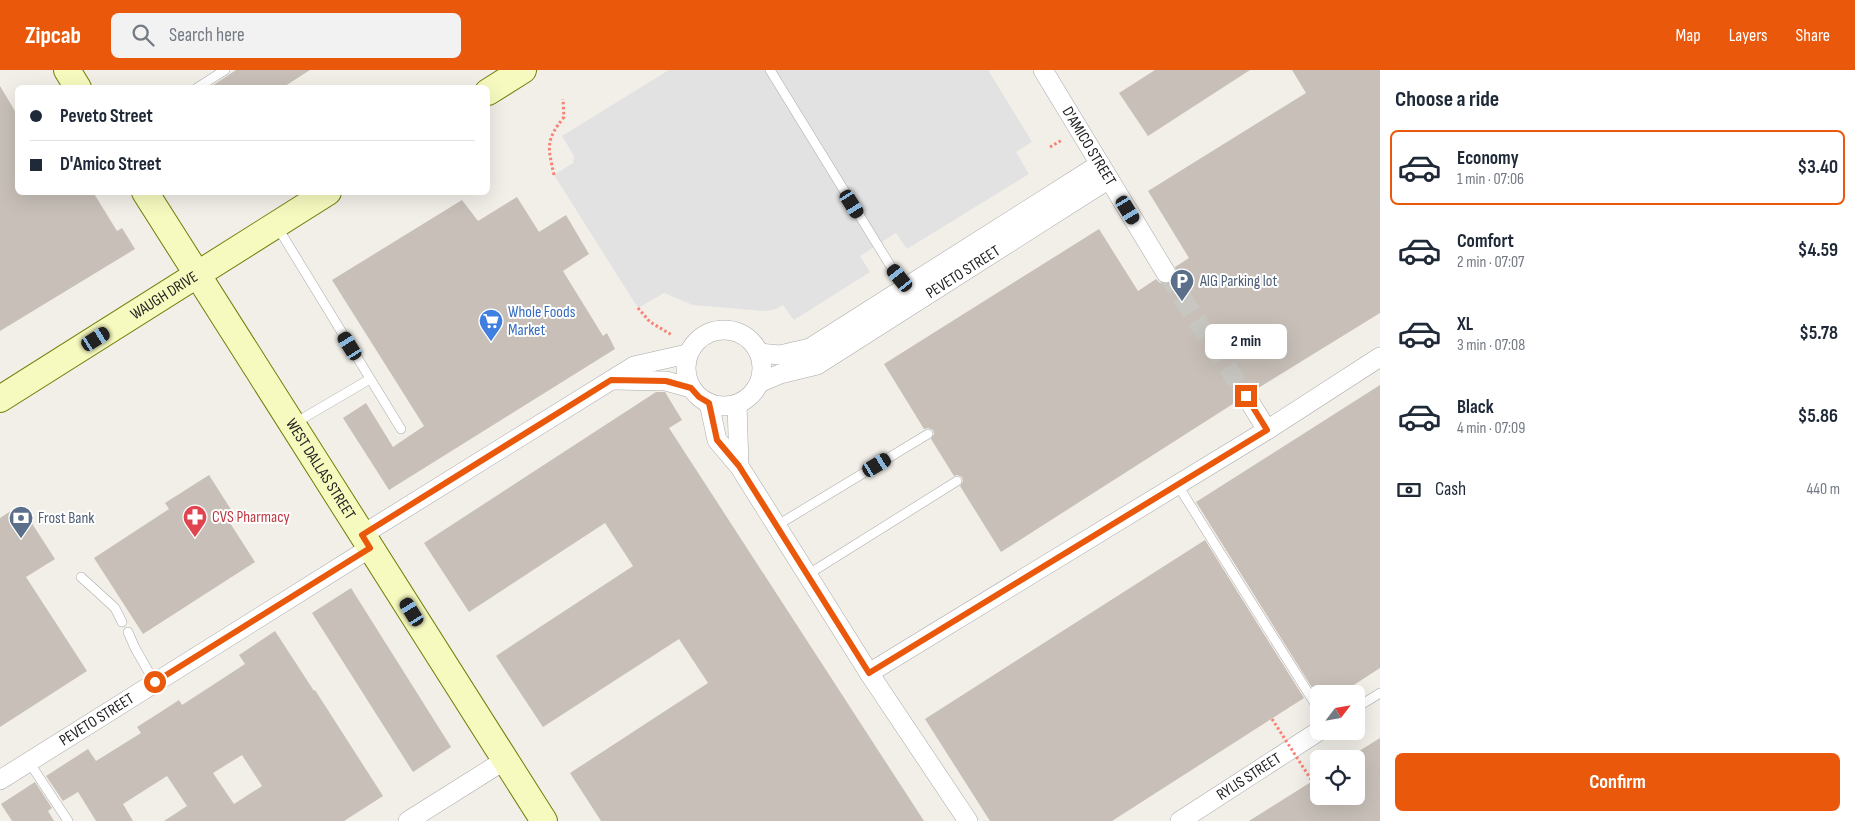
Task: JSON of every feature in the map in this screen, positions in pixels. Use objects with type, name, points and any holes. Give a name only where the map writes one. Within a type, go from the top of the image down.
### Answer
[{"type":"main road","points":[[67,70],[76,85]]},
{"type":"main road","points":[[490,91],[522,70]]},
{"type":"main road","name":"WEST DALLAS STREET","points":[[147,195],[544,821]]},
{"type":"main road","name":"WAUGH DRIVE","points":[[0,399],[323,195]]},
{"type":"street","name":"D'AMICO STREET","points":[[1043,70],[1166,273]]},
{"type":"street","name":"PEVETO STREET","points":[[759,353],[780,355],[810,348],[906,286],[1105,172]]},
{"type":"street","name":"PEVETO STREET","points":[[759,383],[780,374],[817,365],[1105,172]]},
{"type":"street","points":[[728,330],[747,337],[759,353],[762,373],[759,383],[750,396],[737,404],[723,406],[709,403],[699,397],[691,388],[686,378],[685,366],[688,354],[699,338],[708,332],[728,330]]},
{"type":"street","name":"PEVETO STREET","points":[[0,780],[155,682],[611,380],[634,366],[688,354]]},
{"type":"street","points":[[869,673],[1267,430],[1380,357]]},
{"type":"street","points":[[611,380],[666,381],[691,388]]},
{"type":"street","points":[[1246,396],[1267,430]]},
{"type":"street","points":[[709,403],[717,440],[739,466],[869,673],[968,821]]},
{"type":"street","points":[[737,404],[739,466]]},
{"type":"street","name":"RYLIS STREET","points":[[1191,818],[1310,737]]},
{"type":"street","points":[[408,821],[505,760]]},
{"type":"lane","points":[[202,85],[225,70]]},
{"type":"lane","points":[[770,70],[893,270],[906,286]]},
{"type":"lane","points":[[276,225],[401,429]]},
{"type":"lane","points":[[292,425],[370,379]]},
{"type":"lane","points":[[776,526],[928,434]]},
{"type":"lane","points":[[806,575],[957,481]]},
{"type":"lane","points":[[1177,484],[1310,696]]},
{"type":"lane","points":[[81,577],[115,608],[122,622]]},
{"type":"lane","points":[[128,632],[155,682]]},
{"type":"lane","points":[[1365,702],[1380,693]]},
{"type":"lane","points":[[29,762],[68,821]]},
{"type":"path","points":[[554,175],[549,141],[553,131],[564,117],[563,99]]},
{"type":"path","points":[[1050,147],[1064,139]]},
{"type":"path","points":[[638,308],[650,322],[672,335]]},
{"type":"path","points":[[1272,719],[1310,778]]},
{"type":"shaded area","points":[[669,70],[988,70],[1032,142],[1016,152],[1029,174],[907,249],[896,233],[860,256],[870,272],[794,320],[783,305],[776,309],[765,311],[693,305],[664,293],[638,308],[554,175],[573,163],[574,156],[562,136]]},
{"type":"building","points":[[236,70],[310,70],[287,85],[214,85]]},
{"type":"building","points":[[1155,70],[1250,70],[1148,136],[1119,93]]},
{"type":"building","name":"AIG Parking lot","points":[[1292,70],[1380,70],[1380,313],[1255,390],[1246,385],[1240,387],[1235,396],[1236,402],[1001,552],[960,486],[963,481],[962,477],[954,476],[931,439],[934,434],[933,430],[924,429],[884,364],[1099,229],[1138,291],[1156,279],[1160,283],[1172,282],[1177,273],[1175,267],[1189,258],[1148,191],[1306,93]]},
{"type":"building","points":[[0,86],[15,111],[15,195],[95,195],[117,231],[122,228],[135,249],[0,331]]},
{"type":"building","name":"Whole Foods Market","points":[[517,197],[539,232],[566,215],[589,254],[563,271],[603,336],[607,333],[615,349],[389,490],[343,418],[366,403],[393,447],[424,426],[332,280],[462,200],[478,221]]},
{"type":"building","points":[[1380,385],[1380,668],[1354,685],[1310,685],[1196,502]]},
{"type":"building","points":[[656,392],[665,392],[682,420],[669,428],[924,821],[601,821],[570,773],[708,683],[679,639],[543,727],[496,656],[633,566],[605,523],[469,612],[424,543]]},
{"type":"building","name":"CVS Pharmacy","points":[[209,475],[237,519],[230,523],[255,562],[143,634],[94,558],[169,509],[165,503]]},
{"type":"building","points":[[20,505],[55,559],[26,577],[87,671],[0,727],[0,518]]},
{"type":"building","points":[[1205,540],[1304,698],[1112,821],[990,821],[925,719]]},
{"type":"building","points":[[351,588],[451,747],[413,772],[312,613]]},
{"type":"building","points":[[275,631],[383,796],[344,821],[164,821],[187,806],[167,776],[123,804],[133,821],[96,821],[78,792],[63,801],[46,776],[88,749],[96,761],[141,733],[137,727],[179,700],[182,705],[245,664],[239,655]],"holes":[[[242,755],[262,786],[234,804],[213,773]]]},
{"type":"building","points":[[1380,738],[1380,821],[1249,821],[1310,783],[1310,805],[1365,805],[1365,750],[1361,750]]},
{"type":"building","points":[[35,782],[52,808],[48,811],[54,821],[12,821],[1,804]]},
{"type":"tunnel","points":[[1166,273],[1246,396]]},
{"type":"place","name":"AIG Parking lot","points":[[1182,302]]},
{"type":"place","name":"Whole Foods Market","points":[[491,342]]},
{"type":"place","name":"CVS Pharmacy","points":[[195,538]]},
{"type":"place","name":"Frost Bank","points":[[21,539]]},
{"type":"route","points":[[155,682],[370,548],[362,535],[611,380],[666,381],[691,388],[699,397],[709,403],[717,440],[739,466],[869,673],[1267,430],[1246,396]]}]
